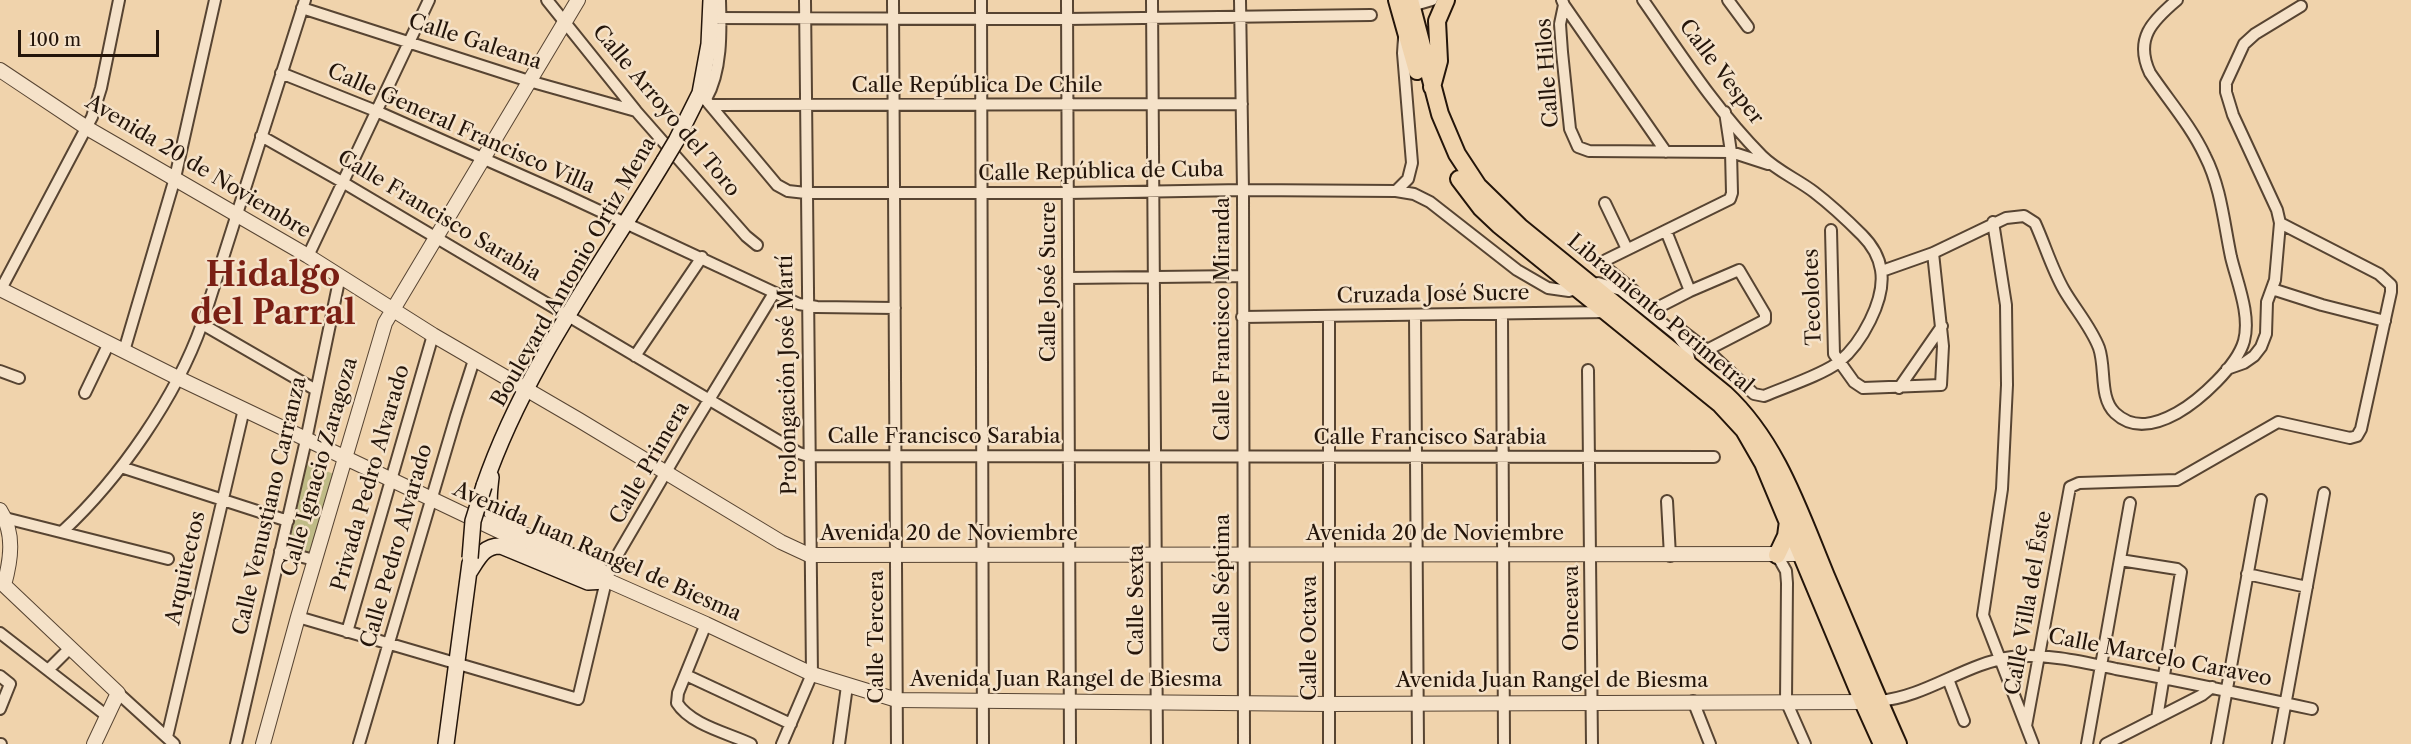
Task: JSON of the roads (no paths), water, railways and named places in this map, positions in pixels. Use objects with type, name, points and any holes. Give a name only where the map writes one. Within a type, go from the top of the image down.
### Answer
[{"type":"main road","name":"Boulevard Antonio Ortiz Mena","points":[[446,744],[470,565],[473,521],[484,486],[525,389],[676,141],[706,99],[705,70],[716,18],[711,0]]},
{"type":"main road","points":[[1432,88],[1439,61],[1437,21],[1446,0]]},
{"type":"main road","name":"Libramiento Perimetral","points":[[1405,4],[1406,32],[1434,129],[1469,194],[1499,225],[1585,287],[1624,311],[1691,365],[1739,406],[1765,440],[1871,702],[1882,744]]},
{"type":"main road","name":"Libramiento Perimetral","points":[[1405,4],[1448,135],[1478,186],[1585,287],[1605,313],[1712,397],[1734,418],[1761,459],[1788,520],[1810,554]]},
{"type":"main road","points":[[470,565],[486,549],[501,546],[588,582],[606,582],[602,572],[594,566],[502,526],[495,520],[490,513],[488,503],[493,462]]},
{"type":"main road","points":[[1777,555],[1786,536],[1788,520]]},
{"type":"main road","name":"Libramiento Perimetral","points":[[1871,702],[1898,744]]},
{"type":"street","points":[[0,289],[87,128],[101,88],[119,0]]},
{"type":"street","points":[[124,351],[175,178],[215,0]]},
{"type":"street","points":[[308,256],[429,0]]},
{"type":"street","name":"Calle Arroyo del Toro","points":[[547,0],[636,111],[746,236],[757,245]]},
{"type":"street","name":"Calle Ignacio Zaragoza","points":[[263,744],[376,350],[392,309],[578,0]]},
{"type":"street","points":[[720,0],[716,18],[1067,19],[1371,15]]},
{"type":"street","name":"Prolongación José Martí","points":[[782,744],[812,674],[805,0]]},
{"type":"street","name":"Calle Tercera","points":[[893,0],[897,744]]},
{"type":"street","points":[[981,0],[983,744]]},
{"type":"street","name":"Calle José Sucre","points":[[1067,0],[1070,744]]},
{"type":"street","name":"Calle Sexta","points":[[1152,0],[1157,744]]},
{"type":"street","name":"Calle Francisco Miranda","points":[[1240,0],[1243,190],[1242,458]]},
{"type":"street","points":[[1405,4],[1432,0]]},
{"type":"street","name":"Calle Vesper","points":[[1643,0],[1725,112],[1771,165]]},
{"type":"street","points":[[1728,0],[1748,27]]},
{"type":"street","points":[[1882,271],[1933,253],[1993,222],[2016,216],[2029,218],[2035,223],[2063,289],[2098,348],[2107,399],[2112,410],[2123,420],[2136,425],[2149,424],[2165,420],[2202,395],[2225,370],[2243,344],[2246,318],[2213,173],[2198,141],[2144,61],[2143,48],[2148,30],[2177,0]]},
{"type":"street","points":[[1563,3],[1666,152],[1731,152],[1771,165],[1815,192],[1864,237],[1879,260],[1882,271],[1879,297],[1872,316],[1862,335],[1838,362],[1764,396],[1758,396],[1707,350],[1652,311]]},
{"type":"street","name":"Calle Hilos","points":[[1563,3],[1560,24],[1562,52],[1570,129],[1575,144],[1589,151],[1666,152]]},
{"type":"street","points":[[63,531],[95,500],[121,467],[180,380],[202,324],[303,4]]},
{"type":"street","name":"Calle Galeana","points":[[303,4],[529,81],[636,111]]},
{"type":"street","points":[[2225,370],[2244,363],[2261,347],[2266,334],[2267,302],[2277,264],[2280,223],[2268,189],[2234,115],[2226,92],[2226,83],[2244,44],[2255,34],[2301,6]]},
{"type":"street","points":[[1396,191],[1408,179],[1412,163],[1403,53],[1406,32]]},
{"type":"street","name":"Avenida 20 de Noviembre","points":[[0,70],[87,128],[308,256],[474,360],[781,542],[809,555],[1670,556],[1810,554]]},
{"type":"street","name":"Calle General Francisco Villa","points":[[281,73],[376,111],[807,306],[895,308]]},
{"type":"street","name":"Calle República De Chile","points":[[706,99],[806,106],[1242,104]]},
{"type":"street","name":"Calle República de Cuba","points":[[706,99],[777,185],[788,191],[806,193],[1396,191],[1414,194],[1430,202],[1535,282],[1559,291],[1607,284],[1621,290],[1652,311]]},
{"type":"street","points":[[1691,365],[1682,340],[1604,263],[1627,249],[1731,199],[1731,152],[1725,112]]},
{"type":"street","name":"Calle Francisco Sarabia","points":[[261,136],[799,453],[808,456],[1714,457]]},
{"type":"street","points":[[1605,203],[1627,249]]},
{"type":"street","points":[[1993,222],[2006,304],[2007,385],[2002,489],[1983,615],[1998,659],[2034,744]]},
{"type":"street","points":[[2272,289],[2385,321],[2391,292],[2391,285],[2379,274],[2280,223]]},
{"type":"street","name":"Tecolotes","points":[[1831,230],[1832,344],[1838,362]]},
{"type":"street","points":[[1666,231],[1690,291]]},
{"type":"street","points":[[1838,362],[1863,388],[1941,385],[1942,326],[1933,253]]},
{"type":"street","points":[[635,356],[702,257]]},
{"type":"street","points":[[1652,311],[1737,269],[1765,314],[1765,320],[1707,350]]},
{"type":"street","name":"Calle Venustiano Carranza","points":[[236,744],[306,440],[340,276]]},
{"type":"street","points":[[1068,278],[1243,276]]},
{"type":"street","name":"Avenida Juan Rangel de Biesma","points":[[0,289],[180,380],[606,582],[706,624],[812,674],[897,700],[1329,704],[1871,702]]},
{"type":"street","name":"Calle Primera","points":[[457,665],[578,699],[606,582],[614,561],[774,293]]},
{"type":"street","name":"Cruzada José Sucre","points":[[1242,317],[1624,311]]},
{"type":"street","points":[[1502,314],[1504,744]]},
{"type":"street","name":"Calle Octava","points":[[1329,316],[1329,744]]},
{"type":"street","points":[[1415,316],[1418,744]]},
{"type":"street","name":"Calle Villa del Éste","points":[[2026,726],[2070,487],[2079,483],[2177,480],[2278,422],[2349,438],[2357,436],[2361,429],[2385,321]]},
{"type":"street","points":[[202,324],[316,390]]},
{"type":"street","points":[[1899,388],[1942,326]]},
{"type":"street","name":"Privada Pedro Alvarado","points":[[347,632],[433,335]]},
{"type":"street","points":[[85,393],[109,343]]},
{"type":"street","name":"Calle Pedro Alvarado","points":[[359,744],[474,360]]},
{"type":"street","name":"Onceava","points":[[1588,370],[1592,744]]},
{"type":"street","points":[[0,371],[19,378]]},
{"type":"street","name":"Arquitectos","points":[[171,741],[222,500],[244,409]]},
{"type":"street","name":"Calle Séptima","points":[[1242,458],[1244,744]]},
{"type":"street","points":[[121,467],[288,521]]},
{"type":"street","points":[[2278,744],[2324,493]]},
{"type":"street","points":[[2217,744],[2261,500]]},
{"type":"street","points":[[1667,501],[1670,556]]},
{"type":"street","points":[[2088,744],[2130,503]]},
{"type":"street","points":[[2,514],[168,559]]},
{"type":"street","points":[[2,514],[10,541],[9,570],[2,590],[70,648],[171,741]]},
{"type":"street","points":[[280,551],[315,560]]},
{"type":"street","points":[[1777,555],[1786,572],[1787,583],[1786,701],[1805,744]]},
{"type":"street","points":[[2120,560],[2179,570],[2181,575],[2157,718]]},
{"type":"street","points":[[2247,574],[2307,587]]},
{"type":"street","points":[[298,617],[457,665]]},
{"type":"street","points":[[706,624],[677,697],[678,706],[700,721],[751,744]]},
{"type":"street","points":[[0,633],[107,716]]},
{"type":"street","points":[[49,669],[70,648]]},
{"type":"street","name":"Calle Marcelo Caraveo","points":[[1871,702],[1897,699],[1998,659],[2039,656],[2164,677],[2312,709]]},
{"type":"street","points":[[686,675],[791,724]]},
{"type":"street","points":[[0,676],[10,684],[0,709]]},
{"type":"street","points":[[1947,679],[1964,721]]},
{"type":"street","points":[[838,744],[847,686]]},
{"type":"street","points":[[2106,744],[2202,695],[2212,687]]},
{"type":"street","points":[[94,744],[118,693]]},
{"type":"street","points":[[1693,701],[1710,744]]},
{"type":"district","name":"Hidalgo del Parral","points":[[273,295]]}]
